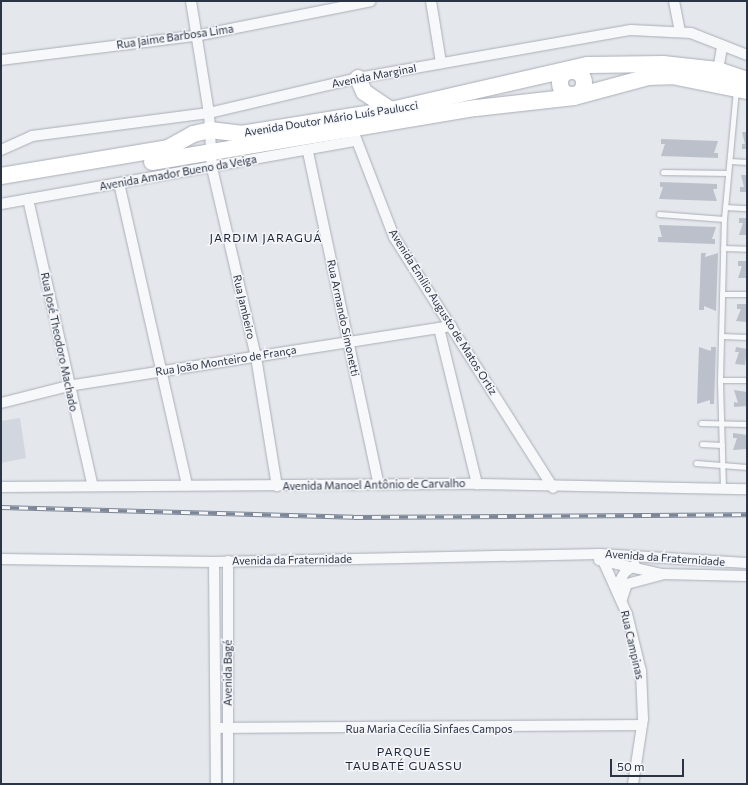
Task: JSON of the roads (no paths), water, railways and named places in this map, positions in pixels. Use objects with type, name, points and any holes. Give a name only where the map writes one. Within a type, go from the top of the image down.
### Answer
[{"type":"main road","name":"Avenida Doutor Mário Luís Paulucci","points":[[1,176],[168,148],[193,134],[210,130],[241,134],[391,110],[568,70],[614,64],[718,70],[744,86]]},
{"type":"main road","points":[[568,70],[580,75],[584,83],[582,91],[574,97]]},
{"type":"main road","name":"Avenida Doutor Mário Luís Paulucci","points":[[1,187],[211,152],[354,134],[476,108],[574,97],[648,77],[672,76],[744,86]]},
{"type":"main road","points":[[358,78],[364,92],[391,110]]},
{"type":"street","name":"Rua Jambeiro","points":[[191,1],[194,36],[209,113],[212,168],[256,357],[277,486]]},
{"type":"street","name":"Rua Jaime Barbosa Lima","points":[[1,60],[194,36],[371,1]]},
{"type":"street","points":[[431,1],[441,63]]},
{"type":"street","points":[[674,1],[680,32]]},
{"type":"street","name":"Avenida Marginal","points":[[1,150],[32,136],[209,113],[358,78],[631,30],[680,32],[722,48],[747,55]]},
{"type":"street","points":[[718,70],[722,48]]},
{"type":"street","name":"Avenida Amador Bueno da Veiga","points":[[1,204],[308,152],[354,134]]},
{"type":"street","name":"Avenida Emílio Augusto de Matos Ortiz","points":[[354,134],[394,237],[553,488]]},
{"type":"street","name":"Rua Armando Simonetti","points":[[308,152],[380,485]]},
{"type":"street","points":[[119,183],[163,371],[186,485]]},
{"type":"street","name":"Rua José Theodoro Machado","points":[[28,200],[68,386],[92,484]]},
{"type":"street","name":"Rua João Monteiro de França","points":[[1,403],[68,386],[451,326]]},
{"type":"street","points":[[439,328],[477,484]]},
{"type":"street","name":"Avenida Manoel Antônio de Carvalho","points":[[1,487],[92,484],[277,486],[477,484],[553,488],[747,489]]},
{"type":"street","name":"Avenida da Fraternidade","points":[[1,559],[228,562],[584,556],[602,558],[747,563]]},
{"type":"street","name":"Avenida da Fraternidade","points":[[602,558],[662,574],[747,576]]},
{"type":"street","name":"Rua Campinas","points":[[602,558],[622,601],[640,671],[642,725],[633,784]]},
{"type":"street","points":[[616,587],[630,566],[689,560]]},
{"type":"street","name":"Avenida Bagé","points":[[214,562],[216,784]]},
{"type":"street","name":"Avenida Bagé","points":[[228,562],[228,784]]},
{"type":"street","name":"Rua Campinas","points":[[622,601],[627,584],[662,574]]},
{"type":"street","name":"Rua Maria Cecília Sinfaes Campos","points":[[216,728],[642,725]]},
{"type":"lane","points":[[723,489],[720,380],[724,218],[728,173],[744,86]]},
{"type":"lane","points":[[730,161],[747,162]]},
{"type":"lane","points":[[663,172],[728,173]]},
{"type":"lane","points":[[725,207],[747,208]]},
{"type":"lane","points":[[659,214],[724,218]]},
{"type":"lane","points":[[723,248],[747,249]]},
{"type":"lane","points":[[722,294],[747,294]]},
{"type":"lane","points":[[721,336],[747,337]]},
{"type":"lane","points":[[720,380],[747,380]]},
{"type":"lane","points":[[701,423],[721,425],[747,424]]},
{"type":"lane","points":[[702,444],[722,445]]},
{"type":"lane","points":[[696,463],[747,467]]},
{"type":"railway","points":[[1,507],[354,517],[747,514]]},
{"type":"district","name":"JARDIM JARAGUÁ","points":[[266,238]]},
{"type":"district","name":"PARQUE TAUBATÉ GUASSU","points":[[404,759]]}]
